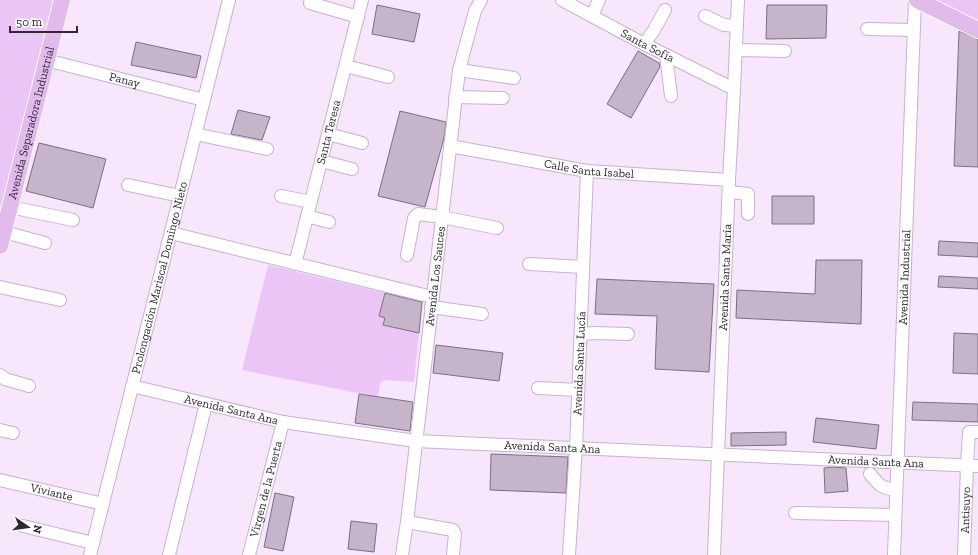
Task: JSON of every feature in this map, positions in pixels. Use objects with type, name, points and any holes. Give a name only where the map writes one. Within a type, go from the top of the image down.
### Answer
[{"type":"main road","name":"Avenida Separadora Industrial","points":[[2,239],[62,0]]},
{"type":"main road","points":[[916,0],[978,30]]},
{"type":"street","name":"Prolongación Mariscal Domingo Nieto","points":[[92,549],[229,0]]},
{"type":"street","name":"Santa Teresa","points":[[295,264],[362,0]]},
{"type":"street","name":"Avenida Los Sauces","points":[[402,555],[455,97],[459,70],[475,11],[481,0]]},
{"type":"street","name":"Santa Sofía","points":[[562,0],[644,44],[734,89]]},
{"type":"street","points":[[592,16],[599,0]]},
{"type":"street","name":"Avenida Santa María","points":[[714,555],[738,0]]},
{"type":"street","name":"Avenida Industrial","points":[[894,555],[913,30],[916,0]]},
{"type":"street","points":[[310,3],[358,17]]},
{"type":"street","points":[[644,44],[665,10]]},
{"type":"street","points":[[705,16],[724,25],[737,26]]},
{"type":"street","points":[[867,29],[913,30]]},
{"type":"street","points":[[736,50],[785,51]]},
{"type":"street","points":[[666,55],[671,96]]},
{"type":"street","name":"Panay","points":[[46,60],[204,100]]},
{"type":"street","points":[[346,66],[388,77]]},
{"type":"street","points":[[459,70],[514,78]]},
{"type":"street","points":[[455,97],[503,98]]},
{"type":"street","points":[[195,134],[267,149]]},
{"type":"street","points":[[328,134],[362,143]]},
{"type":"street","name":"Calle Santa Isabel","points":[[450,146],[587,171],[729,186],[748,194],[748,214]]},
{"type":"street","points":[[321,160],[352,169]]},
{"type":"street","name":"Avenida Santa Lucía","points":[[570,555],[576,448],[587,171]]},
{"type":"street","points":[[128,185],[180,196]]},
{"type":"street","points":[[281,196],[311,202]]},
{"type":"street","points":[[10,207],[73,220]]},
{"type":"street","points":[[407,255],[414,218],[418,214],[442,217],[497,228]]},
{"type":"street","points":[[307,216],[329,222]]},
{"type":"street","points":[[171,233],[295,264],[432,302],[482,314]]},
{"type":"street","points":[[2,239],[45,243]]},
{"type":"street","points":[[529,264],[583,267]]},
{"type":"street","points":[[0,287],[60,300]]},
{"type":"street","points":[[581,334],[628,334]]},
{"type":"street","points":[[0,375],[5,379],[29,386]]},
{"type":"street","name":"Avenida Santa Ana","points":[[132,386],[283,422],[416,441],[972,466]]},
{"type":"street","points":[[538,388],[578,390]]},
{"type":"street","points":[[170,555],[206,404]]},
{"type":"street","name":"Virgen de la Puerta","points":[[253,554],[283,422]]},
{"type":"street","points":[[0,430],[13,433]]},
{"type":"street","name":"Antisuyo","points":[[964,555],[972,466],[970,432],[978,432]]},
{"type":"street","points":[[870,474],[880,486],[896,490]]},
{"type":"street","name":"Viviante","points":[[0,480],[103,504]]},
{"type":"street","points":[[795,513],[895,515]]},
{"type":"street","points":[[407,522],[452,530],[455,534],[453,555]]},
{"type":"street","points":[[23,526],[92,549]]},
{"type":"shaded area","points":[[0,0],[53,0],[0,216]]},
{"type":"shaded area","points":[[932,0],[978,0],[978,22]]},
{"type":"shaded area","points":[[268,265],[385,293],[379,316],[385,318],[383,325],[419,333],[414,382],[384,380],[380,383],[378,397],[242,370]]},
{"type":"building","points":[[377,5],[420,14],[414,42],[372,34]]},
{"type":"building","points":[[767,5],[827,5],[826,38],[766,39]]},
{"type":"building","points":[[959,31],[978,39],[978,167],[954,166]]},
{"type":"building","points":[[136,42],[201,56],[196,78],[131,65]]},
{"type":"building","points":[[638,51],[659,63],[660,67],[631,118],[607,104]]},
{"type":"building","points":[[238,110],[270,117],[262,140],[231,134]]},
{"type":"building","points":[[400,111],[446,122],[444,138],[425,207],[378,196]]},
{"type":"building","points":[[39,143],[106,159],[93,208],[26,191]]},
{"type":"building","points":[[772,196],[814,196],[814,224],[772,224]]},
{"type":"building","points":[[939,241],[978,243],[978,257],[938,255]]},
{"type":"building","points":[[816,260],[862,260],[861,324],[736,318],[737,290],[815,294]]},
{"type":"building","points":[[939,276],[978,278],[978,289],[938,287]]},
{"type":"building","points":[[597,279],[714,284],[709,372],[655,369],[657,316],[595,314]]},
{"type":"building","points":[[385,293],[422,302],[419,333],[383,325],[385,318],[379,316]]},
{"type":"building","points":[[954,333],[978,334],[978,374],[953,373]]},
{"type":"building","points":[[436,345],[503,353],[499,381],[433,373]]},
{"type":"building","points":[[359,394],[413,402],[410,431],[355,423]]},
{"type":"building","points":[[913,402],[978,404],[978,422],[912,420]]},
{"type":"building","points":[[816,418],[879,425],[876,449],[813,442]]},
{"type":"building","points":[[786,432],[786,445],[731,446],[731,433]]},
{"type":"building","points":[[491,454],[568,457],[566,493],[490,490]]},
{"type":"building","points":[[824,468],[846,468],[848,491],[825,493]]},
{"type":"building","points":[[275,493],[294,497],[283,551],[264,547]]},
{"type":"building","points":[[351,521],[377,524],[374,552],[348,549]]}]
